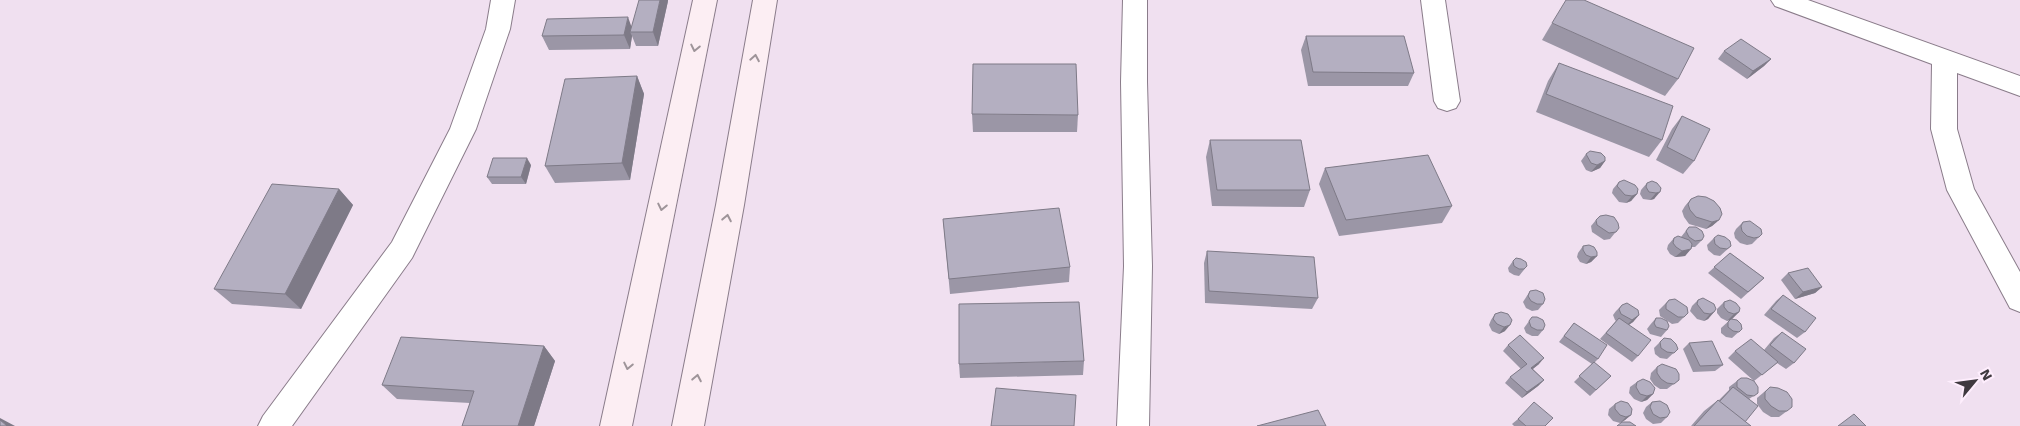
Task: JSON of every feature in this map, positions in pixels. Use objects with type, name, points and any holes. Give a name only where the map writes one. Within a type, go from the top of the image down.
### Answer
[{"type":"main road","points":[[616,426],[705,0]]},
{"type":"main road","points":[[688,426],[730,205],[765,0]]},
{"type":"street","points":[[274,426],[402,250],[463,129],[498,29],[503,0]]},
{"type":"street","points":[[1134,426],[1138,266],[1134,82],[1135,0]]},
{"type":"street","points":[[1433,0],[1447,101]]},
{"type":"street","points":[[1783,0],[2020,86]]},
{"type":"street","points":[[1944,58],[1944,129],[1961,190],[2020,299]]},
{"type":"building","points":[[639,0],[660,0],[653,32],[630,32]]},
{"type":"building","points":[[1566,0],[1584,0],[1694,48],[1678,79],[1552,23]]},
{"type":"building","points":[[628,17],[624,35],[542,36],[547,19]]},
{"type":"building","points":[[1306,36],[1404,36],[1414,73],[1313,72]]},
{"type":"building","points":[[1741,39],[1771,59],[1753,71],[1724,51]]},
{"type":"building","points":[[1559,63],[1673,106],[1662,140],[1546,94]]},
{"type":"building","points":[[973,64],[1076,64],[1078,115],[972,114]]},
{"type":"building","points":[[637,76],[622,163],[545,166],[565,79]]},
{"type":"building","points":[[1682,116],[1710,129],[1694,161],[1667,147]]},
{"type":"building","points":[[1210,140],[1301,140],[1310,190],[1217,190]]},
{"type":"building","points":[[1590,151],[1601,153],[1605,157],[1605,161],[1597,165],[1591,163],[1586,154]]},
{"type":"building","points":[[1428,155],[1452,206],[1346,220],[1325,168]]},
{"type":"building","points":[[493,158],[527,158],[521,177],[487,177]]},
{"type":"building","points":[[1624,180],[1635,185],[1638,189],[1637,194],[1632,196],[1625,195],[1617,186],[1619,182]]},
{"type":"building","points":[[1652,181],[1661,188],[1660,192],[1649,192],[1646,187],[1647,183]]},
{"type":"building","points":[[272,184],[339,189],[285,294],[214,289]]},
{"type":"building","points":[[1698,196],[1714,201],[1722,214],[1719,220],[1712,222],[1696,217],[1688,204],[1691,199]]},
{"type":"building","points":[[1059,208],[1070,267],[949,279],[943,219]]},
{"type":"building","points":[[1600,216],[1614,217],[1618,223],[1619,228],[1616,232],[1609,233],[1597,225],[1596,220]]},
{"type":"building","points":[[1750,221],[1761,229],[1762,234],[1759,237],[1747,236],[1742,231],[1741,226],[1743,222]]},
{"type":"building","points":[[1689,227],[1696,227],[1702,231],[1704,236],[1702,240],[1695,241],[1689,237],[1686,231]]},
{"type":"building","points":[[1718,235],[1730,241],[1731,246],[1727,249],[1720,248],[1715,244],[1714,238]]},
{"type":"building","points":[[1678,236],[1689,240],[1692,244],[1691,249],[1682,251],[1676,247],[1673,243],[1674,238]]},
{"type":"building","points":[[1589,245],[1594,247],[1597,256],[1591,257],[1586,255],[1583,246]]},
{"type":"building","points":[[1207,251],[1314,257],[1318,298],[1209,291]]},
{"type":"building","points":[[1730,253],[1764,278],[1748,292],[1714,267]]},
{"type":"building","points":[[1516,258],[1526,262],[1527,266],[1524,269],[1514,266],[1513,261]]},
{"type":"building","points":[[1808,268],[1822,287],[1803,292],[1788,273]]},
{"type":"building","points":[[1536,290],[1543,293],[1545,299],[1543,304],[1531,301],[1528,296],[1530,291]]},
{"type":"building","points":[[1783,295],[1816,318],[1805,332],[1771,309]]},
{"type":"building","points":[[1703,298],[1714,304],[1716,309],[1714,312],[1710,314],[1704,313],[1697,304],[1698,300]]},
{"type":"building","points":[[1675,299],[1687,307],[1688,313],[1684,317],[1678,317],[1666,309],[1666,304],[1669,300]]},
{"type":"building","points":[[1730,300],[1740,308],[1739,312],[1734,314],[1728,312],[1724,307],[1724,302]]},
{"type":"building","points":[[1079,302],[1084,361],[959,364],[959,304]]},
{"type":"building","points":[[1627,303],[1638,310],[1639,315],[1632,320],[1621,314],[1619,309]]},
{"type":"building","points":[[1501,312],[1508,314],[1512,320],[1510,325],[1504,327],[1497,324],[1493,319],[1495,314]]},
{"type":"building","points":[[1532,317],[1543,320],[1545,325],[1543,330],[1531,327],[1529,321]]},
{"type":"building","points":[[1619,318],[1651,340],[1638,356],[1606,333]]},
{"type":"building","points":[[1656,318],[1667,321],[1669,326],[1667,330],[1656,327],[1654,323]]},
{"type":"building","points":[[1731,319],[1737,320],[1741,324],[1742,329],[1739,332],[1733,331],[1728,327],[1728,322]]},
{"type":"building","points":[[1574,323],[1607,345],[1598,359],[1564,336]]},
{"type":"building","points":[[1782,332],[1806,349],[1794,363],[1770,345]]},
{"type":"building","points":[[1520,335],[1544,358],[1531,368],[1544,380],[1527,392],[1510,377],[1527,364],[1508,345]]},
{"type":"building","points":[[401,337],[544,346],[518,426],[462,426],[474,391],[382,385]]},
{"type":"building","points":[[1664,338],[1671,339],[1676,344],[1678,349],[1674,353],[1667,352],[1661,348],[1660,342]]},
{"type":"building","points":[[1751,339],[1778,362],[1762,375],[1735,351]]},
{"type":"building","points":[[1712,341],[1723,365],[1700,366],[1689,343]]},
{"type":"building","points":[[1594,362],[1611,376],[1596,390],[1579,376]]},
{"type":"building","points":[[1662,364],[1676,369],[1679,374],[1679,380],[1674,384],[1667,383],[1661,379],[1657,373],[1657,367]]},
{"type":"building","points":[[1741,378],[1754,381],[1758,387],[1758,393],[1754,396],[1747,395],[1737,387],[1737,381]]},
{"type":"building","points":[[1643,379],[1650,382],[1655,388],[1653,394],[1647,396],[1640,394],[1636,387],[1637,382]]},
{"type":"building","points":[[1733,387],[1758,406],[1745,422],[1719,402]]},
{"type":"building","points":[[1770,387],[1787,392],[1792,399],[1792,407],[1787,411],[1779,411],[1771,406],[1765,399],[1765,392]]},
{"type":"building","points":[[996,388],[1076,395],[1074,426],[991,426]]},
{"type":"building","points":[[1718,400],[1751,426],[1694,426]]},
{"type":"building","points":[[1621,401],[1628,403],[1632,409],[1631,415],[1626,417],[1620,415],[1615,409],[1615,404]]},
{"type":"building","points":[[1660,401],[1667,405],[1670,412],[1667,417],[1660,418],[1653,414],[1650,407],[1652,402]]},
{"type":"building","points":[[1534,402],[1553,418],[1545,426],[1526,426],[1518,419]]},
{"type":"building","points":[[1318,410],[1326,426],[1257,426]]},
{"type":"building","points":[[1854,414],[1866,426],[1838,426]]},
{"type":"building","points":[[0,420],[7,426],[0,426]]},
{"type":"building","points":[[1622,422],[1630,422],[1636,426],[1617,426]]}]
